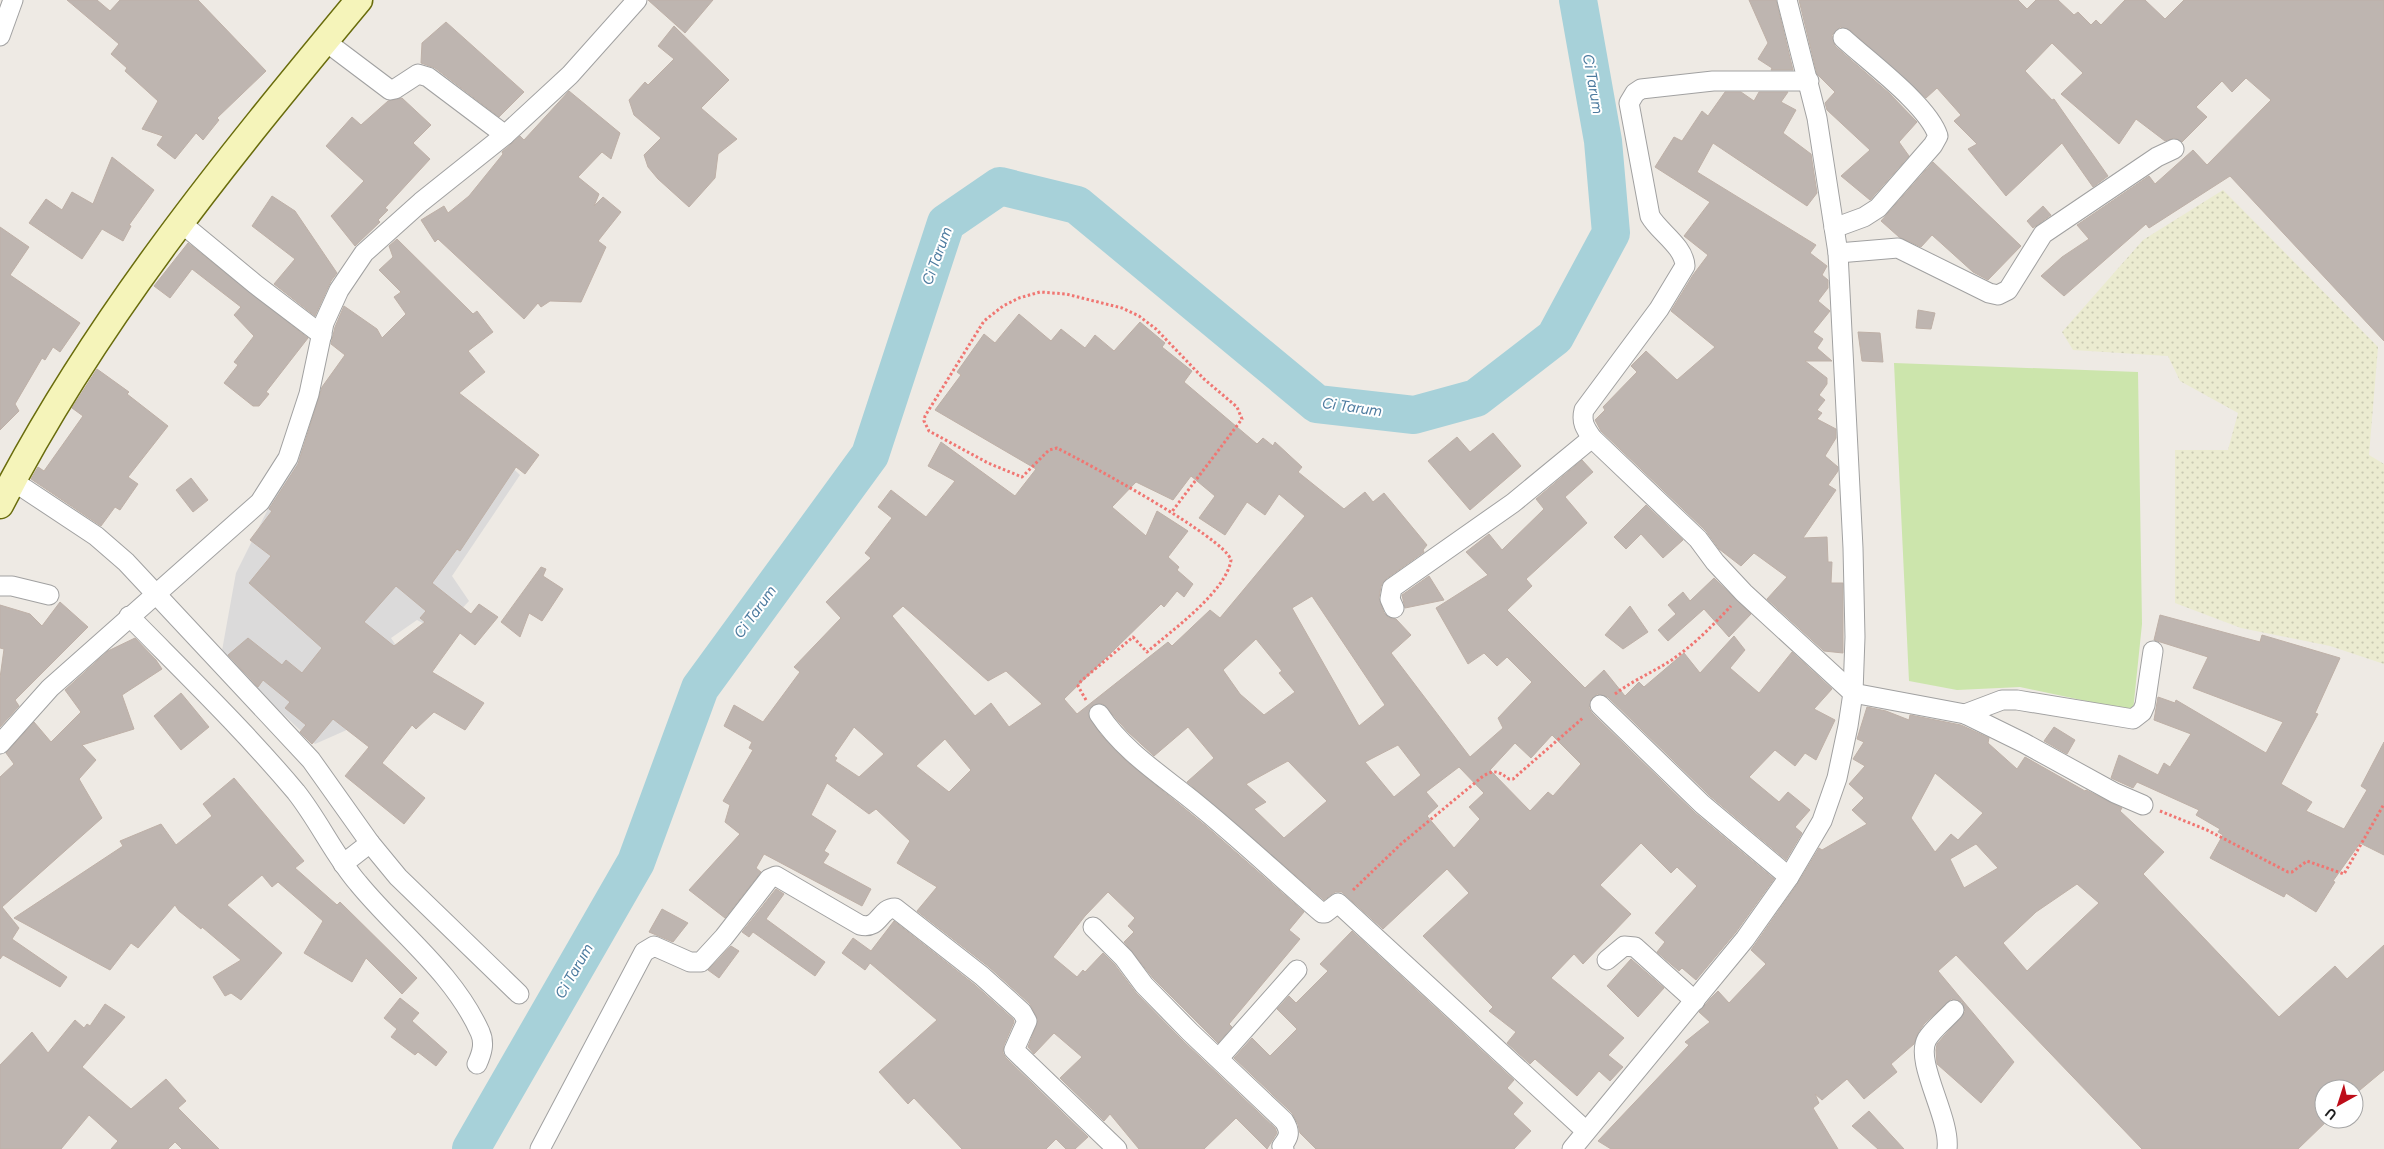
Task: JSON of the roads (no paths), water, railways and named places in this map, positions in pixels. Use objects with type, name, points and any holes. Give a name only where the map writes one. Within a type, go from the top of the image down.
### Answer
[{"type":"main road","points":[[5,495],[70,382],[180,222],[245,138],[359,0]]},
{"type":"street","points":[[0,36],[13,0]]},
{"type":"street","points":[[0,744],[50,688],[152,595],[260,502],[288,458],[309,394],[324,323],[339,290],[364,253],[421,202],[504,135],[570,75],[637,0]]},
{"type":"street","points":[[1572,1149],[1745,939],[1789,877],[1822,821],[1831,798],[1848,726],[1853,693],[1856,637],[1854,548],[1838,253],[1818,118],[1787,0]]},
{"type":"street","points":[[1834,228],[1878,208],[1933,145],[1938,136],[1934,126],[1914,102],[1844,38]]},
{"type":"street","points":[[325,41],[390,90],[396,89],[418,74],[428,77],[504,135]]},
{"type":"street","points":[[1809,81],[1713,81],[1641,89],[1632,98],[1629,103],[1650,216],[1680,251],[1684,260],[1684,266],[1659,309],[1584,410],[1582,418],[1584,426],[1592,438],[1698,539],[1714,562],[1744,593],[1853,693],[1965,714],[2024,743],[2115,793],[2143,805]]},
{"type":"street","points":[[1838,253],[1898,248],[1989,293],[1998,295],[2008,290],[2043,234],[2157,157],[2174,149]]},
{"type":"street","points":[[180,222],[255,284],[322,335]]},
{"type":"street","points":[[1394,608],[1390,599],[1392,588],[1513,503],[1592,438]]},
{"type":"street","points":[[5,495],[96,536],[126,562],[152,595],[311,760],[367,845],[432,912],[519,994]]},
{"type":"street","points":[[0,586],[12,586],[49,595]]},
{"type":"street","points":[[130,615],[297,793],[375,903],[419,947],[463,1002],[481,1033],[483,1045],[477,1064]]},
{"type":"street","points":[[1965,714],[2002,700],[2017,700],[2133,719],[2142,712],[2145,705],[2153,650]]},
{"type":"street","points":[[1600,705],[1702,804],[1789,877]]},
{"type":"street","points":[[1099,714],[1109,730],[1123,746],[1199,805],[1322,913],[1325,914],[1338,904],[1586,1130]]},
{"type":"street","points":[[345,862],[367,845]]},
{"type":"street","points":[[540,1149],[644,952],[654,946],[690,962],[701,962],[724,937],[768,879],[776,876],[860,925],[868,927],[873,925],[887,911],[895,908],[982,976],[1022,1012],[1028,1021],[1014,1050],[1117,1149]]},
{"type":"street","points":[[1093,927],[1124,958],[1144,985],[1284,1121],[1289,1136],[1280,1148]]},
{"type":"street","points":[[1607,960],[1624,946],[1635,947],[1695,1001]]},
{"type":"street","points":[[1219,1058],[1297,970]]},
{"type":"street","points":[[1947,1149],[1946,1125],[1924,1058],[1927,1040],[1954,1010]]},
{"type":"waterway","name":"Ci Tarum","points":[[471,1149],[636,862],[700,688],[870,455],[946,223],[1000,186],[1077,205],[1317,404],[1414,415],[1476,398],[1555,337],[1611,233],[1603,141],[1578,0]]}]
